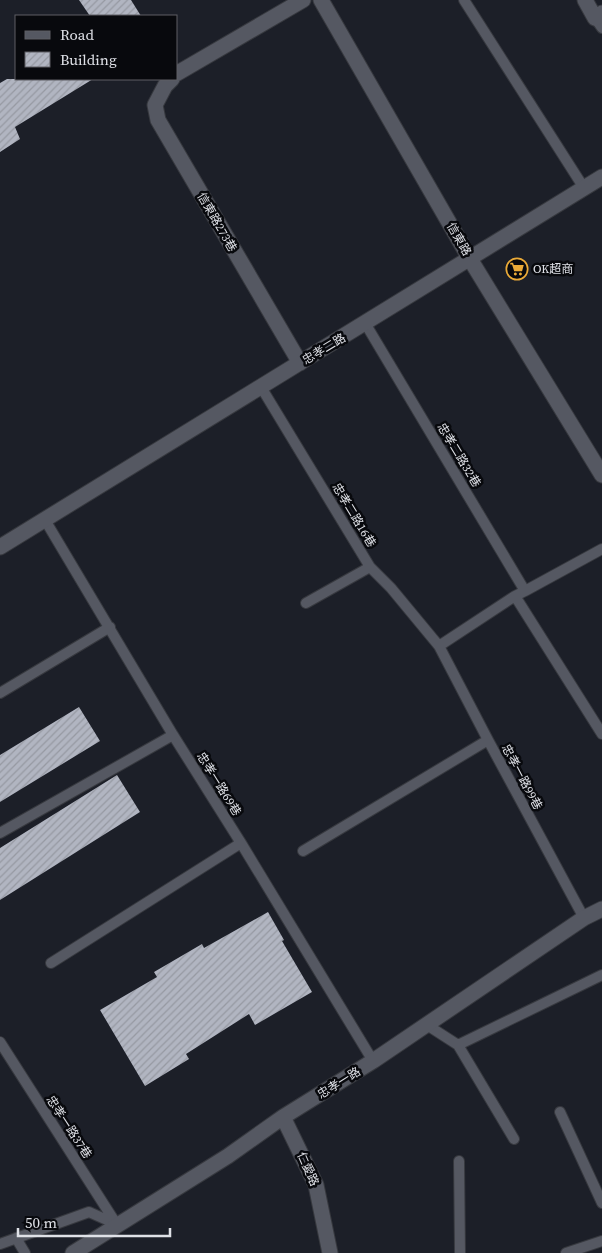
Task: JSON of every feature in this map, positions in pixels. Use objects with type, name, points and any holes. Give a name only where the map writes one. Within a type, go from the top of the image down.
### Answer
[{"type":"street","points":[[178,73],[302,0]]},
{"type":"street","name":"信東路","points":[[321,0],[470,259],[602,475]]},
{"type":"street","points":[[585,0],[600,20]]},
{"type":"street","name":"信東路273巷","points":[[171,80],[165,86],[155,105],[158,120],[300,363]]},
{"type":"street","name":"忠孝二路","points":[[0,547],[602,177]]},
{"type":"street","name":"忠孝一路","points":[[73,1253],[228,1156],[283,1117],[374,1061],[584,918],[602,909]]},
{"type":"street","name":"仁愛路","points":[[283,1117],[316,1185],[330,1253]]},
{"type":"lane","points":[[464,0],[584,188]]},
{"type":"lane","name":"忠孝二路32巷","points":[[365,323],[602,734]]},
{"type":"lane","name":"忠孝二路16巷","points":[[261,387],[370,567],[391,588],[439,646]]},
{"type":"lane","name":"忠孝一路69巷","points":[[45,520],[173,735],[374,1061]]},
{"type":"lane","points":[[439,646],[520,594],[602,548]]},
{"type":"lane","points":[[306,603],[370,567]]},
{"type":"lane","points":[[0,693],[110,627]]},
{"type":"lane","name":"忠孝一路99巷","points":[[439,646],[584,918]]},
{"type":"lane","points":[[0,833],[173,735]]},
{"type":"lane","points":[[303,851],[488,740]]},
{"type":"lane","points":[[51,963],[241,843]]},
{"type":"lane","points":[[458,1045],[602,975]]},
{"type":"lane","points":[[427,1025],[458,1045],[514,1139]]},
{"type":"lane","name":"忠孝一路37巷","points":[[0,1042],[117,1225]]},
{"type":"lane","points":[[560,1112],[602,1203]]},
{"type":"lane","points":[[459,1161],[460,1253]]},
{"type":"lane","points":[[0,1244],[89,1212],[117,1225]]},
{"type":"lane","points":[[16,1238],[25,1253]]},
{"type":"lane","points":[[566,1253],[602,1241]]},
{"type":"building","points":[[79,0],[131,0],[140,15],[89,15]]},
{"type":"building","points":[[7,79],[91,80],[15,127],[20,139],[0,152],[0,83]]},
{"type":"building","points":[[79,707],[100,741],[0,802],[0,755]]},
{"type":"building","points":[[117,775],[140,812],[0,900],[0,848]]},
{"type":"building","points":[[268,912],[284,940],[282,941],[312,992],[255,1025],[249,1014],[186,1054],[189,1059],[145,1086],[100,1010],[157,977],[154,972],[202,944],[204,948]]},
{"type":"place","name":"OK超商","points":[[517,269]]}]
